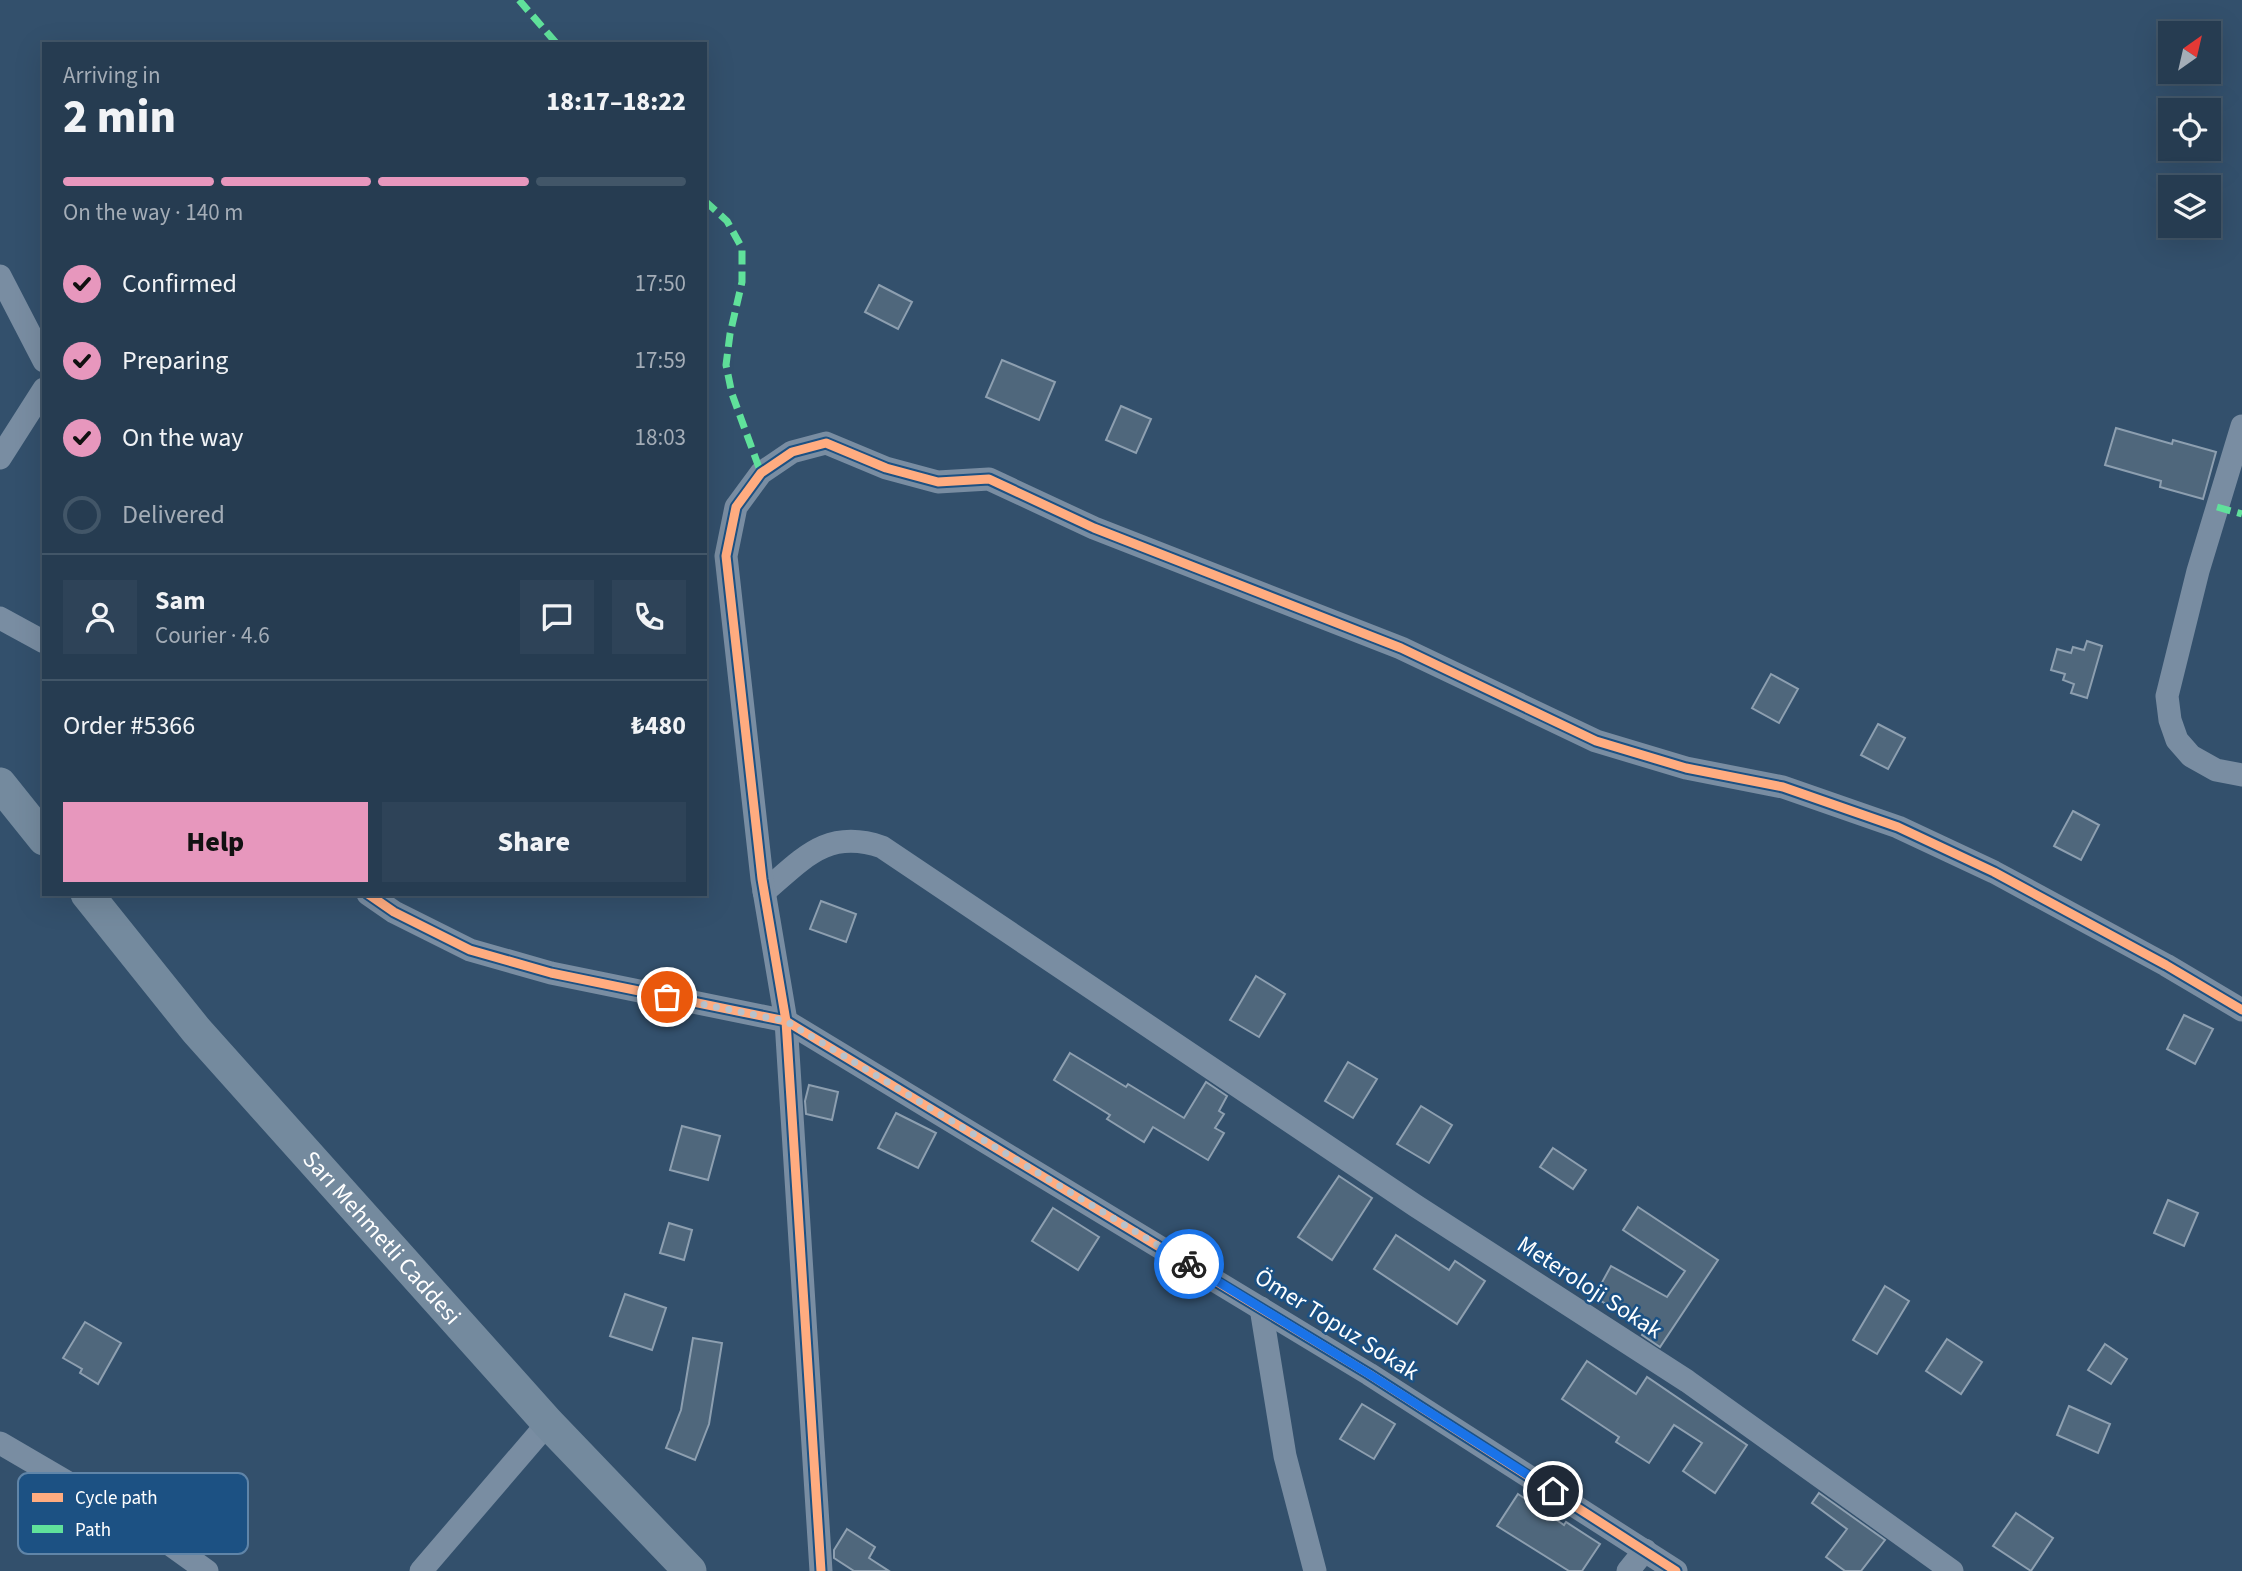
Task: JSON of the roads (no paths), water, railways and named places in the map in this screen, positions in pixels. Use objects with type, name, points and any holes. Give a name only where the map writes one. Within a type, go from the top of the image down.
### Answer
[{"type":"street","points":[[0,276],[42,357]]},
{"type":"street","points":[[0,458],[42,392]]},
{"type":"street","points":[[2242,426],[2197,571],[2167,696],[2170,720],[2177,740],[2191,756],[2216,770],[2242,775]]},
{"type":"street","points":[[821,1571],[786,1021],[764,892],[726,556],[737,507],[761,473],[792,452],[825,443],[886,468],[938,482],[989,479],[1094,528],[1401,648],[1596,741],[1686,768],[1783,787],[1898,827],[1994,872],[2166,965],[2242,1010]]},
{"type":"street","points":[[0,618],[42,641]]},
{"type":"street","points":[[0,785],[42,837]]},
{"type":"street","name":"Meteroloji Sokak","points":[[764,892],[814,850],[827,844],[856,840],[882,847],[1416,1206],[1686,1381],[1952,1571]]},
{"type":"street","name":"Sarı Mehmetli Caddesi","points":[[90,896],[196,1030],[548,1423],[690,1571]]},
{"type":"street","name":"Ömer Topuz Sokak","points":[[371,896],[394,912],[470,950],[551,973],[786,1021],[1369,1374],[1676,1571]]},
{"type":"street","points":[[1261,1308],[1285,1456],[1315,1571]]},
{"type":"street","points":[[421,1571],[548,1423]]},
{"type":"street","points":[[0,1443],[51,1473]]},
{"type":"street","points":[[1628,1571],[1645,1550]]},
{"type":"street","points":[[183,1554],[207,1571]]}]
